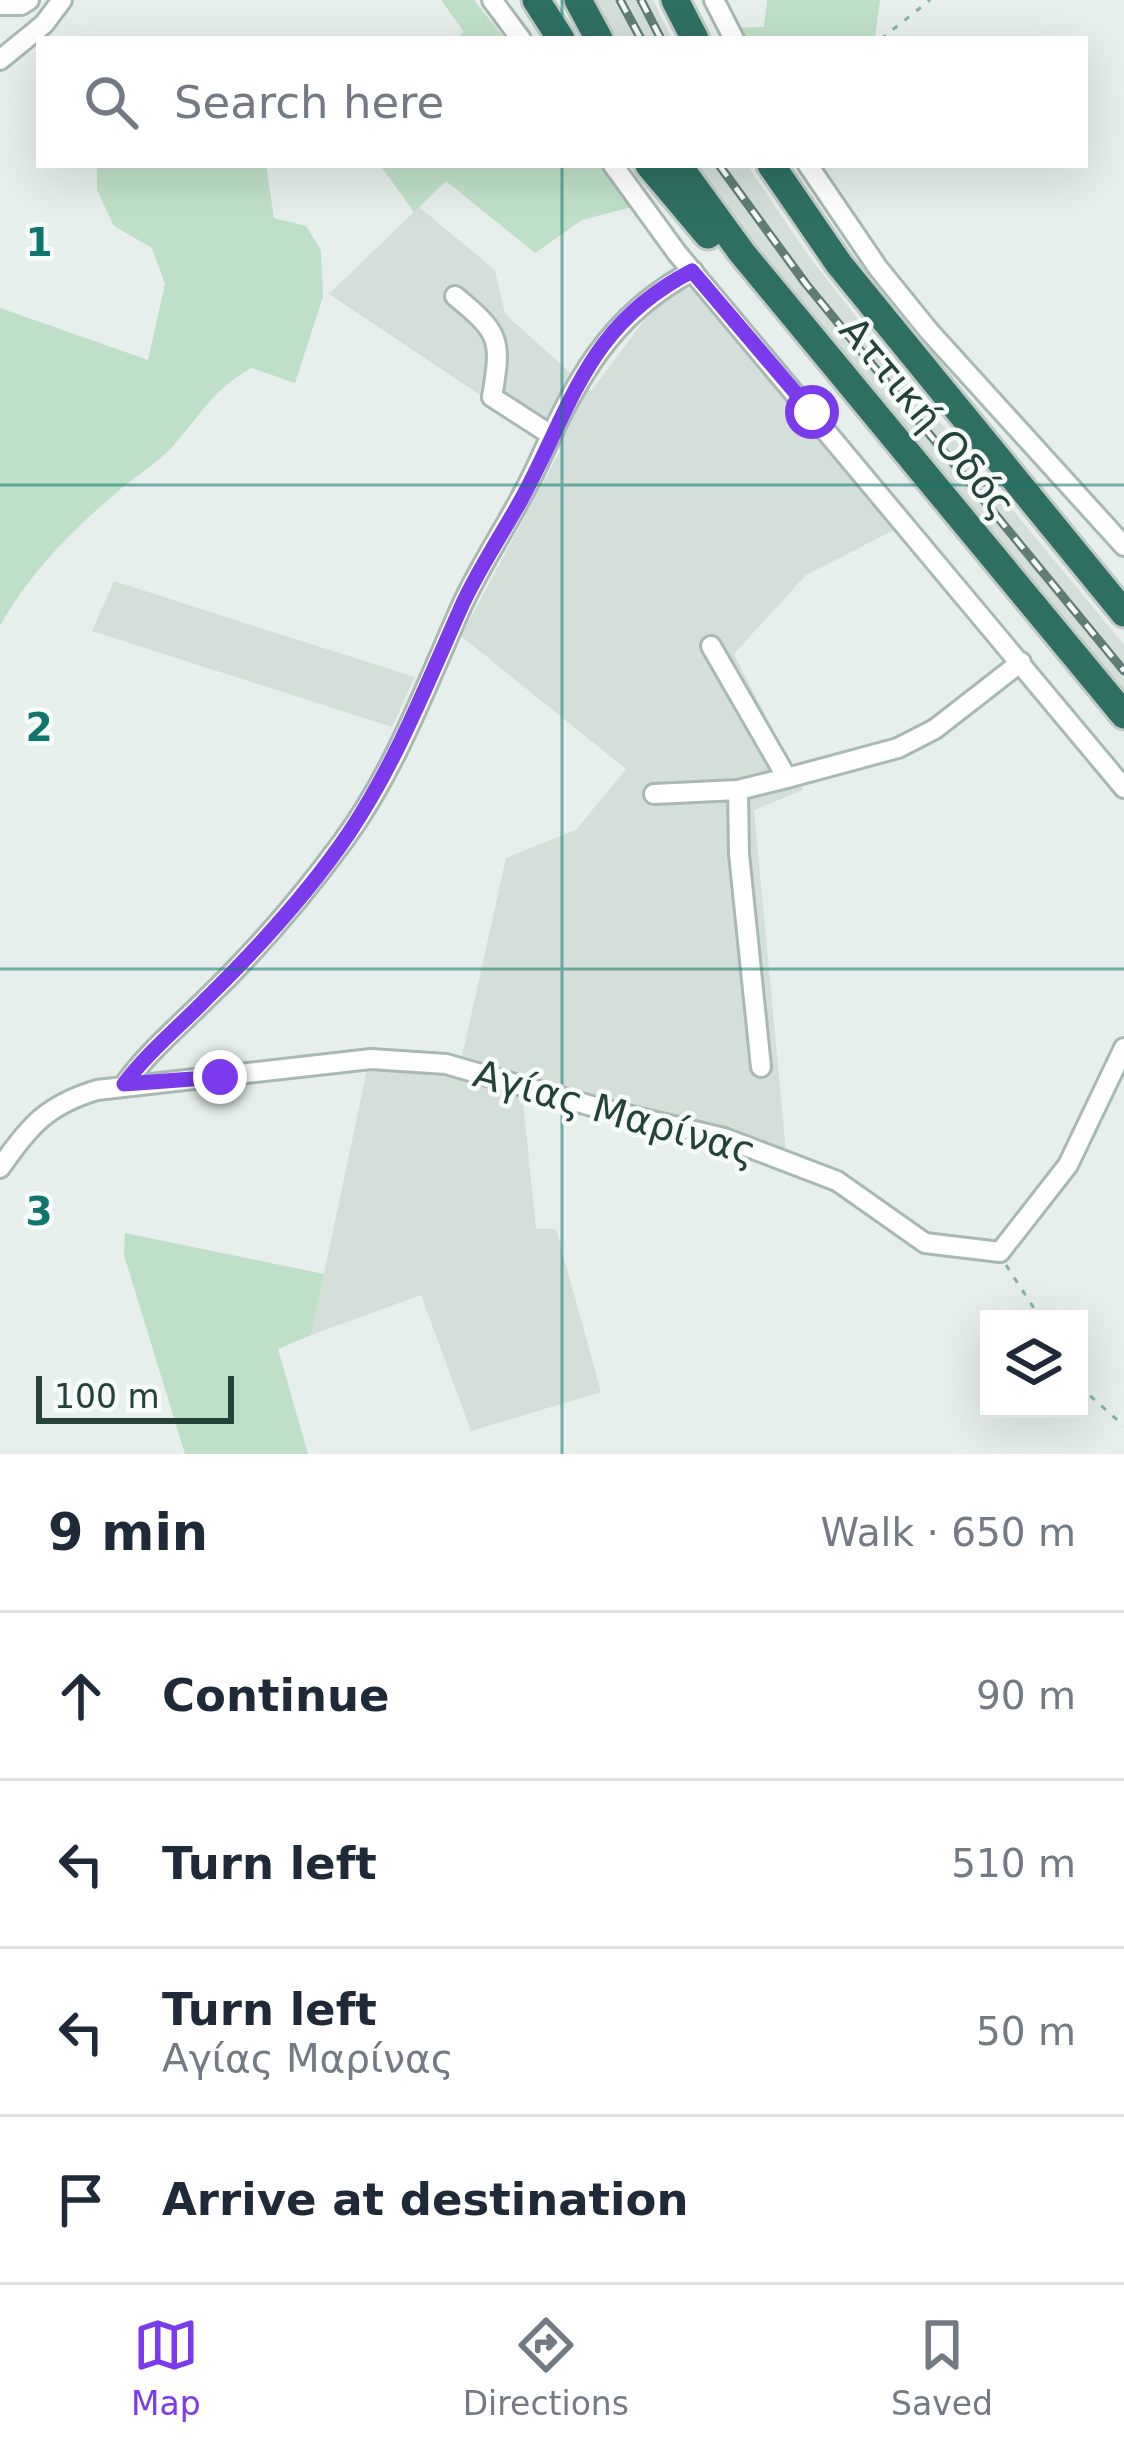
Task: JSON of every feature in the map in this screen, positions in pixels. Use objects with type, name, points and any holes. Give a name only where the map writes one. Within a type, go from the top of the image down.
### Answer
[{"type":"highway","points":[[536,0],[559,36]]},
{"type":"highway","points":[[578,0],[597,36]]},
{"type":"highway","points":[[652,168],[780,322],[821,350]]},
{"type":"highway","name":"Αττική Οδός","points":[[680,168],[742,254],[1124,715]]},
{"type":"highway","name":"Αττική Οδός","points":[[773,168],[839,264],[1124,613]]},
{"type":"street","points":[[0,5],[29,0]]},
{"type":"street","points":[[0,60],[44,24],[62,0]]},
{"type":"street","points":[[493,0],[519,36]]},
{"type":"street","points":[[714,0],[732,36]]},
{"type":"street","points":[[615,168],[692,271],[1124,788]]},
{"type":"street","points":[[810,168],[878,268],[929,331],[1124,546]]},
{"type":"street","points":[[124,1084],[165,1036],[239,965],[346,837],[390,766],[465,599],[600,347],[627,314],[692,271]]},
{"type":"street","points":[[455,296],[490,325],[496,340],[492,397],[551,436]]},
{"type":"street","points":[[710,646],[787,778]]},
{"type":"street","points":[[654,794],[738,790],[898,748],[935,729],[1022,662]]},
{"type":"street","points":[[738,790],[739,854],[761,1067]]},
{"type":"street","points":[[1000,1252],[1068,1165],[1124,1048]]},
{"type":"street","name":"Αγίας Μαρίνας","points":[[0,1168],[43,1114],[68,1099],[124,1084],[285,1072],[371,1059],[446,1064],[724,1138],[837,1181],[925,1244],[1000,1252]]},
{"type":"path","points":[[885,36],[930,0]]},
{"type":"path","points":[[1000,1252],[1036,1310]]},
{"type":"path","points":[[1088,1393],[1124,1426]]},
{"type":"shaded area","points":[[591,0],[653,0],[671,36],[612,36]]},
{"type":"shaded area","points":[[696,168],[749,168],[808,255],[907,382],[1124,645],[1124,700],[787,287]]},
{"type":"shaded area","points":[[419,207],[495,270],[505,314],[591,391],[649,314],[673,294],[699,285],[906,524],[806,575],[734,654],[803,790],[754,810],[786,1151],[532,1078],[523,1101],[536,1229],[556,1229],[601,1392],[471,1431],[421,1295],[311,1335],[368,1065],[412,1067],[457,1079],[506,858],[576,830],[626,769],[461,636],[561,449],[329,294]]},
{"type":"shaded area","points":[[114,581],[415,677],[392,727],[92,631]]},
{"type":"green space","points":[[441,0],[474,0],[503,36],[459,36],[464,32]]},
{"type":"green space","points":[[767,0],[880,0],[875,36],[737,36],[733,28],[764,27]]},
{"type":"green space","points":[[97,168],[266,168],[274,218],[306,226],[321,250],[323,297],[295,383],[252,368],[228,384],[167,452],[55,551],[0,626],[0,308],[148,360],[165,284],[152,248],[114,226],[97,190]]},
{"type":"green space","points":[[382,168],[603,168],[632,207],[582,220],[535,253],[446,181],[414,212]]},
{"type":"green space","points":[[125,1233],[324,1274],[311,1335],[278,1349],[308,1454],[185,1454],[124,1255]]},
{"type":"railway","points":[[620,0],[639,36]]},
{"type":"railway","points":[[641,0],[659,36]]},
{"type":"railway","points":[[721,168],[806,284],[1124,671]]},
{"type":"route","points":[[220,1077],[124,1084],[165,1036],[239,965],[346,837],[390,766],[465,599],[522,498],[577,384],[627,314],[692,271],[812,412]]}]
